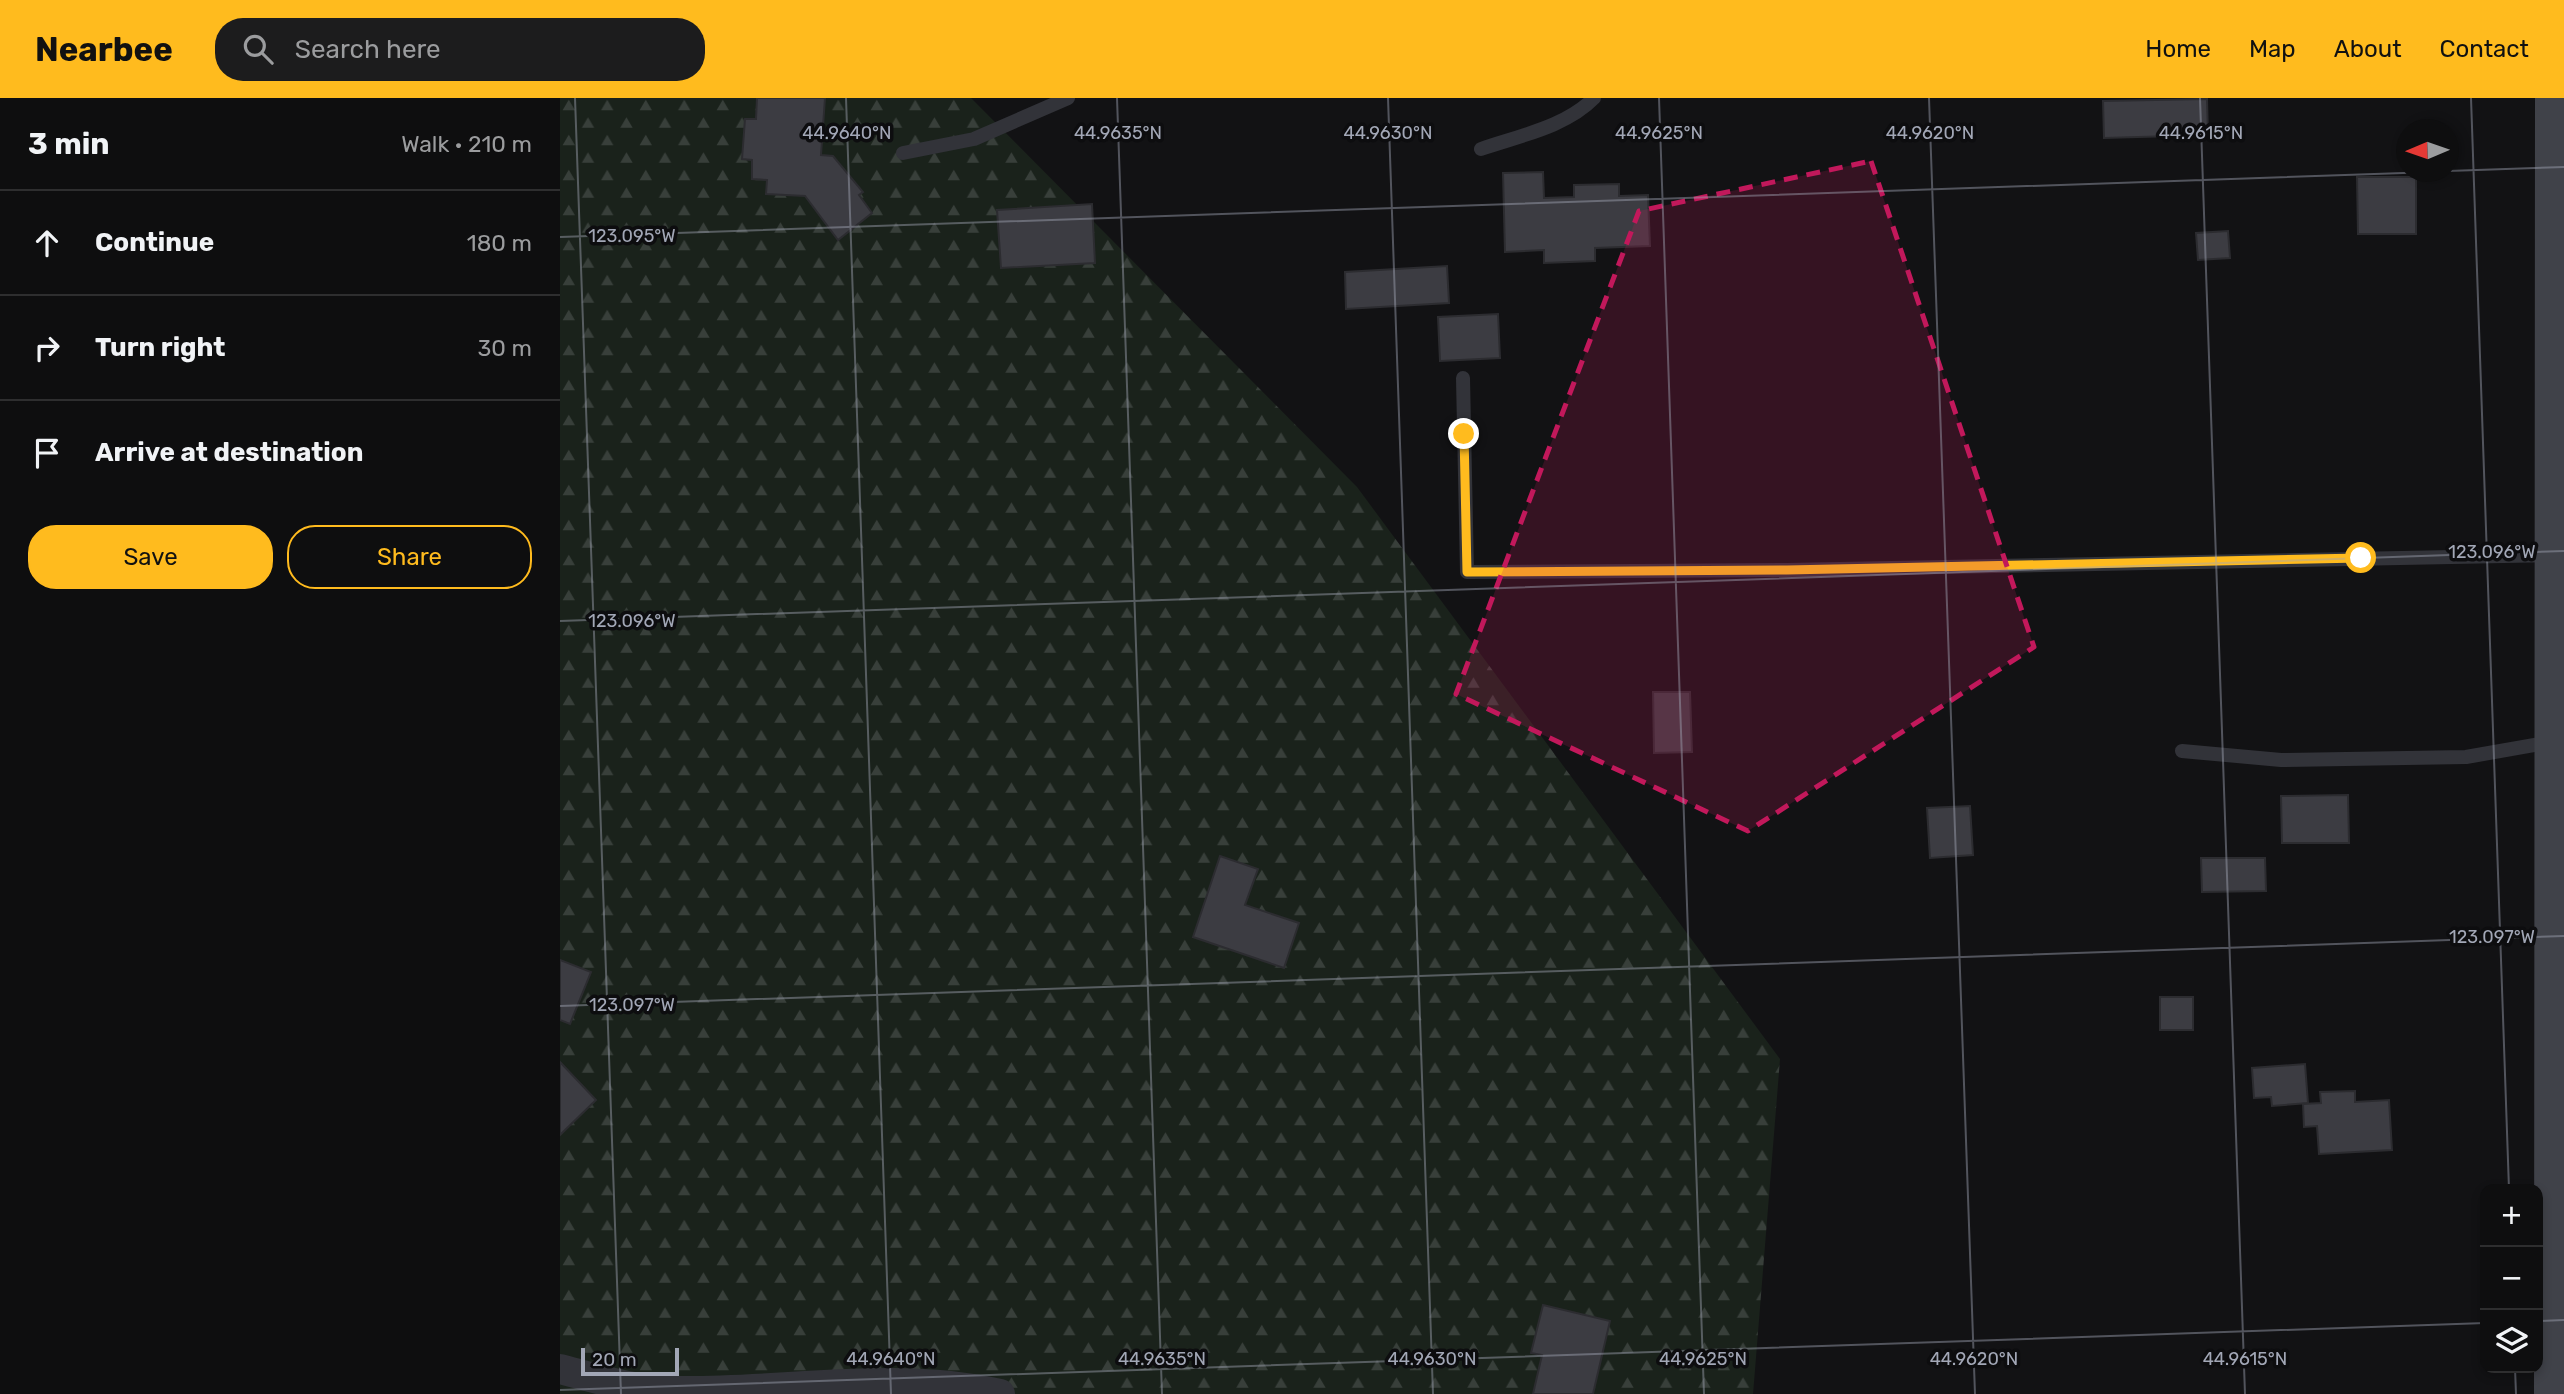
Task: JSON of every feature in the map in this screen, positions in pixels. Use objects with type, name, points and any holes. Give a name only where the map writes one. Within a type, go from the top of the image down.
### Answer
[{"type":"street","points":[[2553,1394],[2558,876],[2553,742],[2554,98]]},
{"type":"street","points":[[560,1369],[632,1388],[674,1391],[882,1381],[934,1384],[1000,1394]]},
{"type":"lane","points":[[903,153],[974,139],[1069,98]]},
{"type":"lane","points":[[1480,149],[1551,125],[1584,108],[1594,98]]},
{"type":"lane","points":[[1462,378],[1467,572],[1787,570],[2553,555]]},
{"type":"lane","points":[[2182,751],[2281,761],[2466,757],[2553,742]]},
{"type":"highlighted area","points":[[1871,161],[2034,647],[1748,831],[1456,694],[1639,211]]},
{"type":"green space","points":[[560,98],[971,98],[1357,487],[1780,1059],[1753,1394],[560,1394]]},
{"type":"building","points":[[757,98],[825,98],[821,155],[833,156],[863,192],[859,195],[872,213],[838,240],[805,196],[766,194],[767,180],[752,179],[752,160],[742,159],[745,119],[756,119]]},
{"type":"building","points":[[2207,99],[2208,135],[2104,138],[2103,101]]},
{"type":"building","points":[[1543,172],[1544,198],[1574,197],[1574,185],[1619,184],[1619,196],[1648,195],[1650,246],[1595,248],[1595,261],[1544,263],[1544,250],[1505,252],[1503,173]]},
{"type":"building","points":[[2357,177],[2396,177],[2396,182],[2416,182],[2416,234],[2358,234]]},
{"type":"building","points":[[1092,204],[1095,263],[1001,268],[997,210]]},
{"type":"building","points":[[2228,231],[2230,258],[2198,260],[2196,233]]},
{"type":"building","points":[[1447,266],[1449,303],[1346,309],[1345,272]]},
{"type":"building","points":[[1498,314],[1500,358],[1440,361],[1438,317]]},
{"type":"building","points":[[1653,692],[1690,692],[1692,752],[1654,753]]},
{"type":"building","points":[[2348,795],[2349,843],[2282,843],[2281,796]]},
{"type":"building","points":[[1970,806],[1973,855],[1930,858],[1927,808]]},
{"type":"building","points":[[1220,856],[1258,869],[1245,905],[1299,923],[1284,968],[1193,937]]},
{"type":"building","points":[[2201,858],[2265,858],[2266,891],[2202,892]]},
{"type":"building","points":[[560,960],[591,972],[570,1024],[560,1020]]},
{"type":"building","points":[[2160,997],[2193,997],[2193,1030],[2160,1030]]},
{"type":"building","points":[[560,1062],[596,1100],[560,1135]]},
{"type":"building","points":[[2305,1064],[2308,1103],[2272,1106],[2271,1097],[2254,1098],[2252,1068]]},
{"type":"building","points":[[2355,1091],[2355,1102],[2389,1100],[2392,1150],[2319,1154],[2317,1126],[2304,1127],[2303,1104],[2321,1103],[2320,1092]]},
{"type":"building","points":[[1543,1305],[1610,1321],[1593,1394],[1533,1394],[1542,1355],[1531,1353]]},
{"type":"route","points":[[1464,434],[1467,572],[1787,570],[2361,558]]}]
